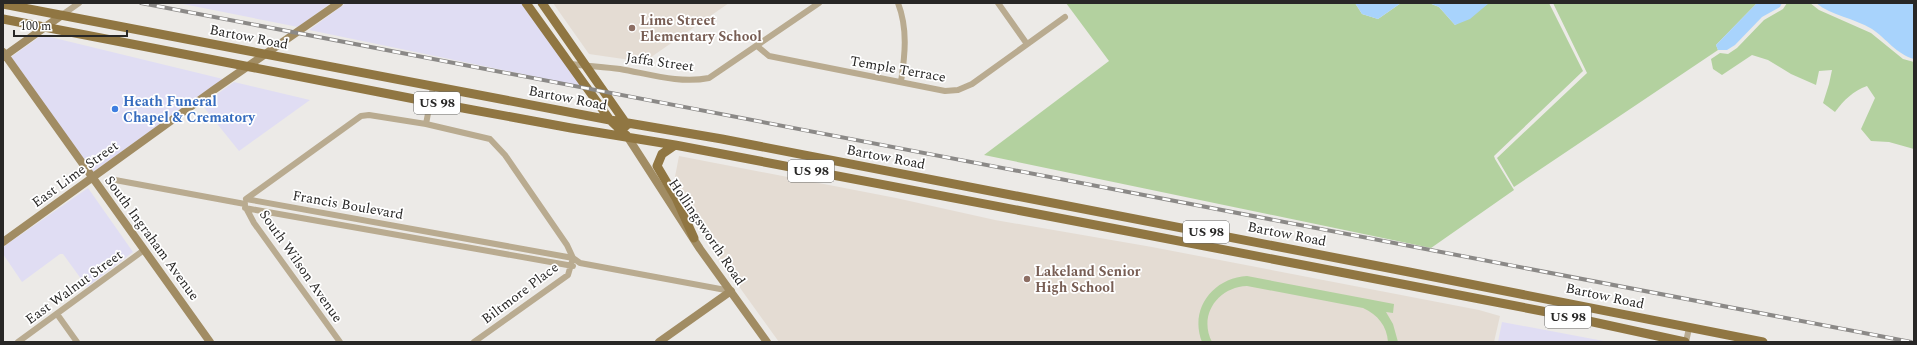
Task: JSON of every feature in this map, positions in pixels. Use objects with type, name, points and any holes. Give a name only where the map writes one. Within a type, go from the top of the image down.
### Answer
[{"type":"main road","points":[[526,3],[610,120],[627,136]]},
{"type":"main road","points":[[542,3],[625,122],[627,136]]},
{"type":"main road","name":"Bartow Road","points":[[3,4],[1541,297],[1763,342]]},
{"type":"main road","name":"Bartow Road","points":[[3,19],[430,102],[571,128],[627,136],[1127,231],[1547,312],[1686,342]]},
{"type":"main road","points":[[675,145],[662,154],[657,166],[676,198],[694,238]]},
{"type":"street","points":[[4,55],[80,3]]},
{"type":"street","name":"East Lime Street","points":[[3,242],[339,3]]},
{"type":"street","name":"Jaffa Street","points":[[571,64],[617,69],[694,81],[709,78],[819,3]]},
{"type":"street","points":[[898,3],[904,21],[905,38],[905,56],[901,82]]},
{"type":"street","points":[[998,3],[1027,44]]},
{"type":"street","name":"Temple Terrace","points":[[757,46],[769,56],[945,91],[958,90],[972,84],[1065,17]]},
{"type":"street","name":"South Ingraham Avenue","points":[[4,55],[210,342]]},
{"type":"street","points":[[426,124],[433,87]]},
{"type":"street","points":[[245,203],[361,116],[426,124],[484,136],[492,140],[567,244],[573,258]]},
{"type":"street","name":"Hollingsworth Road","points":[[627,136],[694,238],[767,342]]},
{"type":"street","name":"Francis Boulevard","points":[[115,180],[245,203],[356,219],[464,238],[573,258],[580,263],[731,291]]},
{"type":"street","name":"Francis Boulevard","points":[[245,203],[355,228],[571,267]]},
{"type":"street","name":"South Wilson Avenue","points":[[245,203],[340,342]]},
{"type":"street","points":[[1127,231],[1129,218]]},
{"type":"street","points":[[355,228],[356,219]]},
{"type":"street","points":[[463,248],[464,238]]},
{"type":"street","name":"East Walnut Street","points":[[18,342],[144,250]]},
{"type":"street","name":"Biltmore Place","points":[[474,342],[568,275],[573,258]]},
{"type":"street","points":[[571,267],[580,263]]},
{"type":"street","points":[[660,342],[731,291]]},
{"type":"street","points":[[57,314],[77,342]]},
{"type":"street","points":[[1686,342],[1689,328]]},
{"type":"shaded area","points":[[178,3],[331,3],[298,27]]},
{"type":"shaded area","points":[[346,3],[521,3],[581,86],[309,30]]},
{"type":"shaded area","name":"Lime Street Elementary School","points":[[553,3],[729,3],[644,62],[589,54]]},
{"type":"shaded area","points":[[42,35],[223,79],[93,172],[11,57]]},
{"type":"shaded area","points":[[234,82],[310,100],[239,151],[202,105]]},
{"type":"shaded area","name":"Lakeland Senior High School","points":[[679,156],[896,198],[995,220],[1152,247],[1479,310],[1500,316],[1494,342],[779,342],[712,249],[674,182]]},
{"type":"shaded area","points":[[88,188],[133,252],[87,287],[63,254],[60,254],[22,282],[3,254],[3,247]]},
{"type":"shaded area","points":[[1502,322],[1609,342],[1498,342]]},
{"type":"green space","points":[[1066,3],[1355,3],[1362,14],[1378,19],[1401,3],[1429,3],[1439,7],[1455,25],[1489,3],[1549,3],[1583,71],[1494,156],[1514,190],[1431,248],[984,155],[1109,61]]},
{"type":"green space","points":[[1553,3],[1757,3],[1716,45],[1718,50],[1514,187],[1497,158],[1587,73]]},
{"type":"green space","points":[[1787,3],[1810,3],[1819,10],[1871,33],[1903,59],[1914,62],[1914,149],[1889,142],[1871,141],[1861,129],[1875,98],[1867,86],[1857,90],[1849,96],[1835,112],[1823,103],[1832,70],[1819,71],[1816,85],[1791,74],[1768,60],[1752,55],[1722,75],[1713,69],[1711,59],[1720,53],[1728,54],[1737,48],[1764,20],[1783,9]]},
{"type":"green space","points":[[1247,276],[1394,304],[1393,313],[1386,312],[1393,324],[1398,342],[1388,342],[1384,326],[1373,314],[1363,308],[1247,286],[1227,291],[1213,304],[1207,322],[1208,332],[1212,342],[1202,342],[1199,330],[1199,318],[1207,297],[1214,289],[1224,283],[1235,278]]},
{"type":"water","points":[[1355,3],[1401,3],[1378,19],[1362,14]]},
{"type":"water","points":[[1429,3],[1489,3],[1470,19],[1455,25],[1439,7]]},
{"type":"water","points":[[1757,3],[1782,3],[1780,7],[1762,17],[1735,45],[1727,50],[1718,50],[1716,45]]},
{"type":"water","points":[[1816,3],[1914,3],[1914,59],[1902,54],[1865,25],[1829,11]]},
{"type":"railway","points":[[141,3],[1911,342]]},
{"type":"place","name":"Lime Street Elementary School","points":[[632,28]]},
{"type":"place","name":"Heath Funeral Chapel & Crematory","points":[[115,109]]},
{"type":"place","name":"Lakeland Senior High School","points":[[1027,279]]}]
